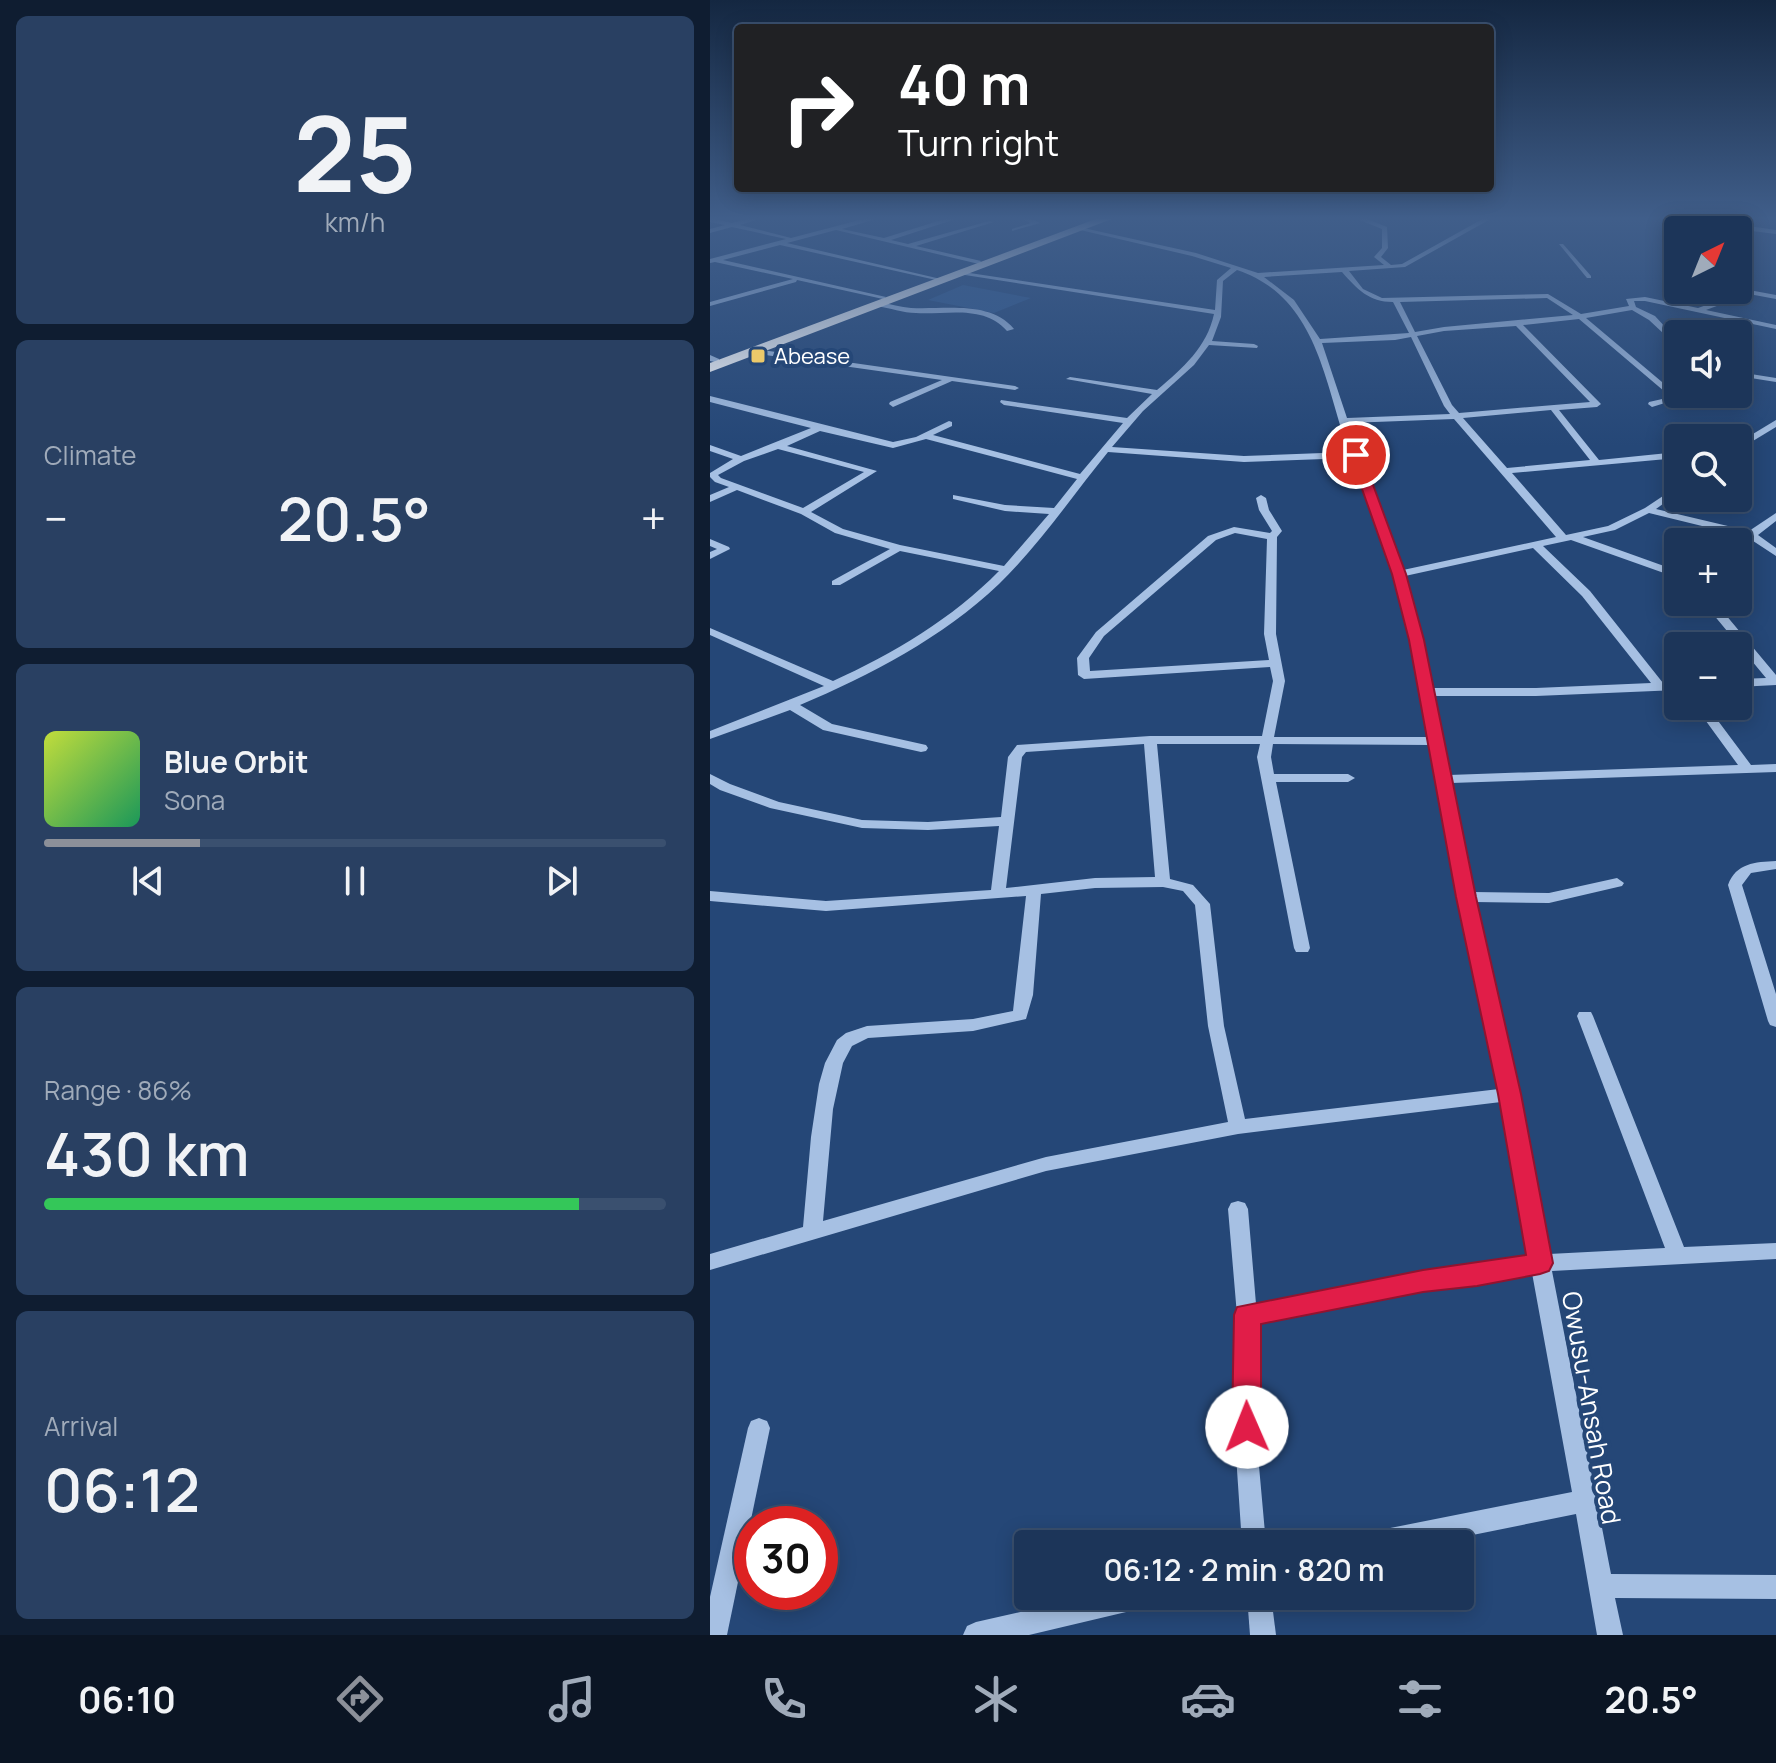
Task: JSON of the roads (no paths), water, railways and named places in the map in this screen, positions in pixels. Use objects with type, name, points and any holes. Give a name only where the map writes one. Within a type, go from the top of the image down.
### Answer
[{"type":"highway","points":[[712,362],[903,293]]},
{"type":"highway","points":[[712,362],[755,351],[882,301]]},
{"type":"street","points":[[716,293],[734,297]]},
{"type":"street","points":[[710,304],[747,293]]},
{"type":"street","points":[[850,293],[945,317]]},
{"type":"street","points":[[1096,293],[1216,312]]},
{"type":"street","points":[[710,735],[855,677],[928,633],[975,599],[1056,511],[1128,421],[1191,364],[1217,320],[1218,293]]},
{"type":"street","name":"Owusu-Ansah Road","points":[[1282,293],[1292,301],[1318,341],[1399,574],[1428,692],[1466,897],[1509,1094],[1610,1635]]},
{"type":"street","points":[[1366,293],[1371,297],[1396,300],[1548,296]]},
{"type":"street","points":[[1545,293],[1581,317],[1677,398],[1652,404]]},
{"type":"street","points":[[1701,309],[1745,293]]},
{"type":"street","points":[[1756,293],[1776,297]]},
{"type":"street","points":[[1664,330],[1652,318],[1633,308],[1629,301],[1638,298],[1701,309],[1776,327]]},
{"type":"street","points":[[1396,300],[1456,416],[1567,537],[1664,570]]},
{"type":"street","points":[[1318,341],[1518,324],[1633,308]]},
{"type":"street","points":[[912,310],[973,312],[1003,320],[1010,329]]},
{"type":"street","points":[[1344,421],[1555,410],[1598,403],[1518,324]]},
{"type":"street","points":[[1206,343],[1254,346]]},
{"type":"street","points":[[755,351],[1015,388]]},
{"type":"street","points":[[1752,376],[1776,380]]},
{"type":"street","points":[[893,404],[951,379]]},
{"type":"street","points":[[1070,379],[1157,392]]},
{"type":"street","points":[[710,399],[893,445],[926,436],[949,424]]},
{"type":"street","points":[[1004,402],[1128,421]]},
{"type":"street","points":[[1555,410],[1598,464]]},
{"type":"street","points":[[1752,438],[1776,423]]},
{"type":"street","points":[[819,428],[741,459],[713,475],[718,480],[804,512],[839,531],[899,548],[1004,569]]},
{"type":"street","points":[[926,436],[1084,478]]},
{"type":"street","points":[[778,446],[872,471],[804,512]]},
{"type":"street","points":[[710,448],[741,459]]},
{"type":"street","points":[[1106,449],[1244,459],[1356,455]]},
{"type":"street","points":[[1505,471],[1664,457]]},
{"type":"street","points":[[710,499],[737,487]]},
{"type":"street","points":[[956,497],[1005,508],[1056,511]]},
{"type":"street","points":[[1261,498],[1264,510],[1277,531],[1272,537],[1270,634],[1279,681],[1264,757],[1302,948]]},
{"type":"street","points":[[1399,574],[1611,528],[1664,499]]},
{"type":"street","points":[[1648,510],[1722,528]]},
{"type":"street","points":[[1752,534],[1776,516]]},
{"type":"street","points":[[1272,537],[1234,530],[1212,538],[1100,634],[1083,658],[1084,675],[1277,663]]},
{"type":"street","points":[[1752,536],[1776,553]]},
{"type":"street","points":[[710,542],[725,549],[710,556]]},
{"type":"street","points":[[1534,544],[1558,562],[1604,613],[1660,687]]},
{"type":"street","points":[[836,583],[899,548]]},
{"type":"street","points":[[1721,616],[1775,681]]},
{"type":"street","points":[[710,631],[834,686]]},
{"type":"street","points":[[1752,682],[1775,681]]},
{"type":"street","points":[[1428,692],[1664,687]]},
{"type":"street","points":[[789,704],[828,727],[921,748]]},
{"type":"street","points":[[1711,720],[1747,769]]},
{"type":"street","points":[[1150,740],[1163,882]]},
{"type":"street","points":[[998,894],[1015,757],[1022,748],[1150,740],[1438,741]]},
{"type":"street","points":[[1443,779],[1776,768]]},
{"type":"street","points":[[1270,778],[1348,778]]},
{"type":"street","points":[[711,779],[775,805],[862,824],[928,826],[1006,821]]},
{"type":"street","points":[[1776,865],[1750,867],[1740,873],[1735,885],[1776,1021]]},
{"type":"street","points":[[710,896],[826,906],[998,894],[1095,883],[1163,882],[1188,888],[1202,904],[1216,1026],[1238,1127]]},
{"type":"street","points":[[1466,897],[1549,898],[1617,883]]},
{"type":"street","points":[[812,1234],[824,1105],[838,1052],[854,1036],[867,1032],[973,1025],[1014,1019],[1020,1015],[1025,1008],[1026,962],[1034,890]]},
{"type":"street","points":[[1585,1016],[1677,1255]]},
{"type":"street","points":[[710,1262],[1046,1164],[1238,1127],[1509,1094]]},
{"type":"street","points":[[1238,1209],[1247,1315],[1247,1455],[1253,1530]]},
{"type":"street","points":[[1247,1315],[1423,1281],[1540,1263],[1776,1251]]},
{"type":"street","points":[[714,1635],[759,1428]]},
{"type":"street","points":[[1440,1530],[1584,1501]]},
{"type":"street","points":[[1600,1586],[1776,1587]]},
{"type":"street","points":[[976,1635],[1083,1610]]},
{"type":"street","points":[[1260,1610],[1263,1635]]},
{"type":"place","name":"Abease","points":[[758,356]]}]
